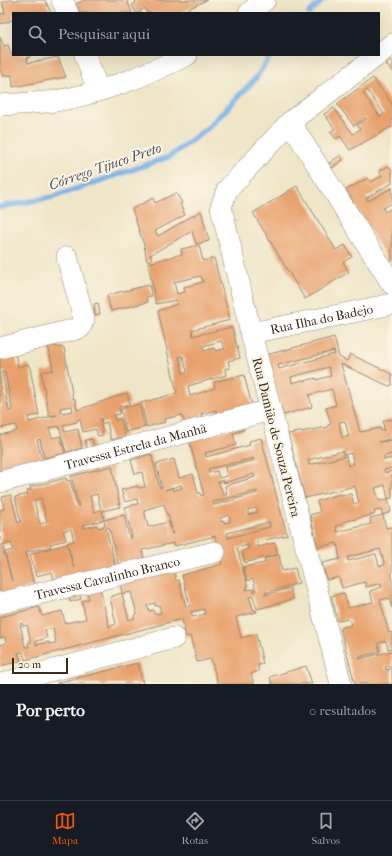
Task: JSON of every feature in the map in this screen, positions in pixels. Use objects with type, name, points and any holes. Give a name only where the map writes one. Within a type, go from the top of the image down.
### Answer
[{"type":"street","points":[[62,0],[68,12]]},
{"type":"street","points":[[380,53],[392,44]]},
{"type":"street","points":[[85,56],[98,90]]},
{"type":"street","points":[[0,106],[56,100],[98,90],[159,69],[185,56]]},
{"type":"street","points":[[375,56],[290,122],[392,284]]},
{"type":"street","name":"Rua Damião de Souza Pereira","points":[[290,122],[227,190],[221,207],[270,410],[341,684]]},
{"type":"street","points":[[0,348],[80,328],[82,326],[84,319],[67,257]]},
{"type":"street","name":"Rua Ilha do Badejo","points":[[251,333],[392,304]]},
{"type":"street","name":"Travessa Estrela da Manhã","points":[[0,482],[270,410]]},
{"type":"street","name":"Travessa Cavalinho Branco","points":[[0,602],[215,552]]},
{"type":"street","points":[[1,684],[174,638]]},
{"type":"building","points":[[9,0],[45,0],[51,12],[12,12],[12,20],[0,24],[0,14],[5,13],[2,2]]},
{"type":"building","points":[[84,0],[127,0],[132,12],[80,12],[76,4]]},
{"type":"building","points":[[135,0],[207,0],[181,12],[147,12],[145,8],[140,12],[136,12],[132,5],[136,3]]},
{"type":"building","points":[[0,37],[4,46],[8,45],[12,56],[30,56],[27,58],[28,63],[58,57],[66,77],[13,87],[12,75],[2,76],[1,71],[0,72]]},
{"type":"building","points":[[391,60],[392,61],[392,72],[386,64]]},
{"type":"building","points":[[373,78],[392,104],[392,128],[391,127],[350,150],[340,136],[336,139],[330,132],[335,129],[324,114],[334,108],[353,134],[360,129],[357,125],[366,119],[365,117],[354,126],[337,104]],"holes":[[[367,90],[384,114],[380,117],[363,93]]]},
{"type":"building","points":[[341,155],[343,160],[332,168],[329,163]]},
{"type":"building","points":[[388,166],[392,170],[392,183],[366,198],[368,201],[392,188],[392,203],[383,208],[385,212],[392,208],[392,260],[389,262],[346,190],[368,178],[371,182],[382,176],[379,171]]},
{"type":"building","points":[[297,186],[336,250],[345,245],[352,257],[343,262],[349,272],[305,299],[253,213]]},
{"type":"building","points":[[176,193],[182,203],[180,204],[185,215],[155,231],[158,236],[201,211],[209,241],[196,244],[192,231],[150,255],[152,259],[147,261],[144,245],[132,209],[153,198],[155,203]]},
{"type":"building","points":[[199,245],[203,261],[214,258],[230,320],[192,330],[193,336],[232,327],[240,358],[228,361],[230,368],[225,369],[226,375],[188,386],[190,396],[215,388],[214,382],[244,375],[252,406],[217,415],[216,410],[201,414],[203,419],[185,424],[182,415],[164,419],[165,422],[147,427],[141,403],[177,393],[158,311],[177,304],[176,300],[156,304],[148,263],[182,254],[181,249]],"holes":[[[201,276],[203,282],[184,287],[185,292],[177,294],[174,282]],[[221,341],[225,349],[215,351],[214,348],[204,351],[203,346]],[[183,356],[187,372],[183,373],[179,357]]]},
{"type":"building","points":[[149,285],[152,296],[146,297],[148,302],[111,311],[107,295]]},
{"type":"building","points":[[98,303],[100,314],[95,315],[94,304]]},
{"type":"building","points":[[334,337],[339,357],[347,361],[350,354],[392,374],[392,385],[389,386],[341,364],[360,432],[380,428],[380,430],[384,430],[383,421],[392,419],[392,438],[379,442],[392,440],[392,454],[384,456],[384,460],[392,458],[392,468],[384,470],[385,473],[392,471],[392,498],[388,499],[391,512],[383,515],[386,528],[392,527],[392,608],[389,598],[380,600],[389,633],[392,632],[392,648],[388,649],[386,641],[378,643],[380,652],[359,657],[359,659],[392,651],[392,665],[385,667],[386,670],[392,668],[392,684],[355,684],[340,628],[351,625],[350,621],[348,619],[338,621],[331,596],[344,593],[348,608],[373,602],[370,591],[382,587],[381,583],[366,587],[365,582],[342,588],[339,577],[327,580],[322,563],[340,559],[337,543],[318,547],[310,515],[320,512],[317,501],[340,494],[351,494],[354,504],[359,503],[355,486],[305,498],[288,434],[328,427],[328,425],[331,424],[326,408],[336,405],[332,389],[309,395],[312,407],[283,415],[266,355]],"holes":[[[334,351],[335,354],[279,369],[278,365]],[[329,367],[331,376],[316,380],[316,378],[292,383],[291,377]],[[345,421],[349,436],[342,438],[339,422]],[[343,451],[343,455],[351,453],[354,464],[348,466],[346,456],[309,465],[308,460]],[[385,485],[388,499],[379,501],[375,488]],[[381,510],[383,515],[370,518],[371,524],[337,532],[336,526],[343,524],[343,522],[375,514],[374,511]],[[380,549],[385,565],[379,566],[376,554],[348,561],[348,557]]]},
{"type":"building","points":[[48,345],[64,348],[73,399],[75,399],[77,410],[127,393],[130,404],[119,407],[120,414],[114,415],[115,420],[121,419],[125,436],[111,440],[107,422],[102,424],[101,418],[103,435],[98,436],[96,429],[83,432],[80,419],[77,420],[77,422],[63,425],[65,432],[78,429],[82,448],[66,452],[59,426],[49,428],[52,438],[60,436],[65,453],[44,458],[40,439],[37,440],[44,467],[0,477],[0,435],[17,431],[16,425],[0,428],[0,356],[15,353],[18,367],[28,364],[30,368],[39,415],[28,417],[29,422],[57,415],[49,416],[41,372],[53,370]],"holes":[[[2,372],[5,372],[12,410],[9,411]],[[72,406],[73,411],[61,413],[60,408]]]},
{"type":"building","points":[[139,404],[145,427],[126,432],[121,409]]},
{"type":"building","points":[[243,426],[244,430],[233,433],[236,445],[205,453],[206,457],[250,445],[249,441],[261,438],[287,535],[257,542],[258,547],[275,543],[278,554],[245,563],[242,551],[249,549],[248,545],[237,548],[248,588],[246,588],[246,590],[254,589],[254,592],[256,591],[253,579],[247,581],[243,567],[265,563],[264,559],[279,555],[282,571],[295,568],[299,583],[265,593],[265,595],[290,588],[293,599],[269,606],[257,609],[253,596],[249,597],[254,611],[256,610],[257,612],[236,617],[241,638],[256,634],[263,664],[258,665],[258,671],[251,674],[254,684],[218,684],[211,659],[197,662],[190,636],[186,637],[182,619],[25,660],[23,652],[18,653],[21,661],[0,666],[0,645],[6,643],[5,637],[0,638],[0,617],[39,607],[42,616],[62,611],[65,623],[86,619],[82,601],[89,599],[87,591],[100,588],[109,627],[116,624],[110,597],[122,593],[120,583],[174,570],[176,581],[179,580],[186,607],[190,606],[182,575],[222,564],[215,536],[175,546],[174,543],[142,550],[145,562],[55,584],[52,572],[36,576],[30,554],[67,544],[74,568],[67,543],[74,541],[71,529],[63,531],[66,540],[50,544],[51,547],[26,552],[34,586],[0,595],[0,538],[2,537],[0,529],[0,510],[4,509],[2,497],[11,495],[18,523],[21,522],[15,497],[28,494],[27,491],[31,490],[30,487],[66,478],[67,481],[70,480],[77,506],[79,506],[71,476],[112,466],[120,507],[102,511],[104,520],[124,515],[130,539],[132,538],[125,507],[138,504],[137,499],[125,502],[121,490],[138,486],[138,488],[145,487],[142,472],[135,474],[131,460],[151,454],[160,488],[162,487],[156,464],[174,459],[179,478],[193,474],[198,493],[200,493],[201,496],[204,495],[189,440]],"holes":[[[253,458],[254,460],[225,467],[227,476],[219,478],[217,471],[209,473],[208,469]],[[254,474],[255,477],[225,486],[227,494],[224,495],[218,482],[223,480],[224,483]],[[181,485],[182,488],[173,491],[172,488],[165,490]],[[257,491],[257,493],[214,505],[213,502]],[[97,494],[101,510],[94,512],[90,496]],[[41,498],[47,522],[40,524],[34,500]],[[164,504],[173,534],[169,522],[148,527],[144,510]],[[256,508],[258,512],[248,515],[248,510]],[[229,515],[230,522],[224,523],[224,521],[221,522],[220,518]],[[104,520],[105,526],[98,528],[97,525],[84,528],[83,525]],[[269,522],[270,527],[228,538],[227,533]],[[109,527],[119,567],[116,568],[106,528]],[[11,543],[13,550],[5,552],[12,581],[2,545]],[[131,592],[137,614],[134,615],[135,618],[129,620],[122,594]],[[155,603],[155,606],[159,605],[161,613],[154,614],[153,610],[149,611],[147,605]],[[204,609],[205,614],[193,617],[191,612]],[[22,623],[23,626],[27,625],[31,642],[28,643],[29,647],[25,647],[20,624]],[[53,628],[56,643],[49,644],[49,642],[36,645],[36,641],[47,638],[45,630]]]},
{"type":"building","points":[[92,439],[95,455],[89,457],[85,440]]},
{"type":"building","points":[[79,593],[81,599],[70,602],[69,596]]},
{"type":"building","points":[[138,663],[143,684],[57,684],[57,683]]},
{"type":"building","points":[[306,666],[312,684],[272,684],[270,677]]},
{"type":"waterway","name":"Córrego Tijuco Preto","points":[[310,12],[323,0]]},
{"type":"waterway","name":"Córrego Tijuco Preto","points":[[0,207],[53,197],[169,157],[209,127],[255,79],[270,56]]}]
